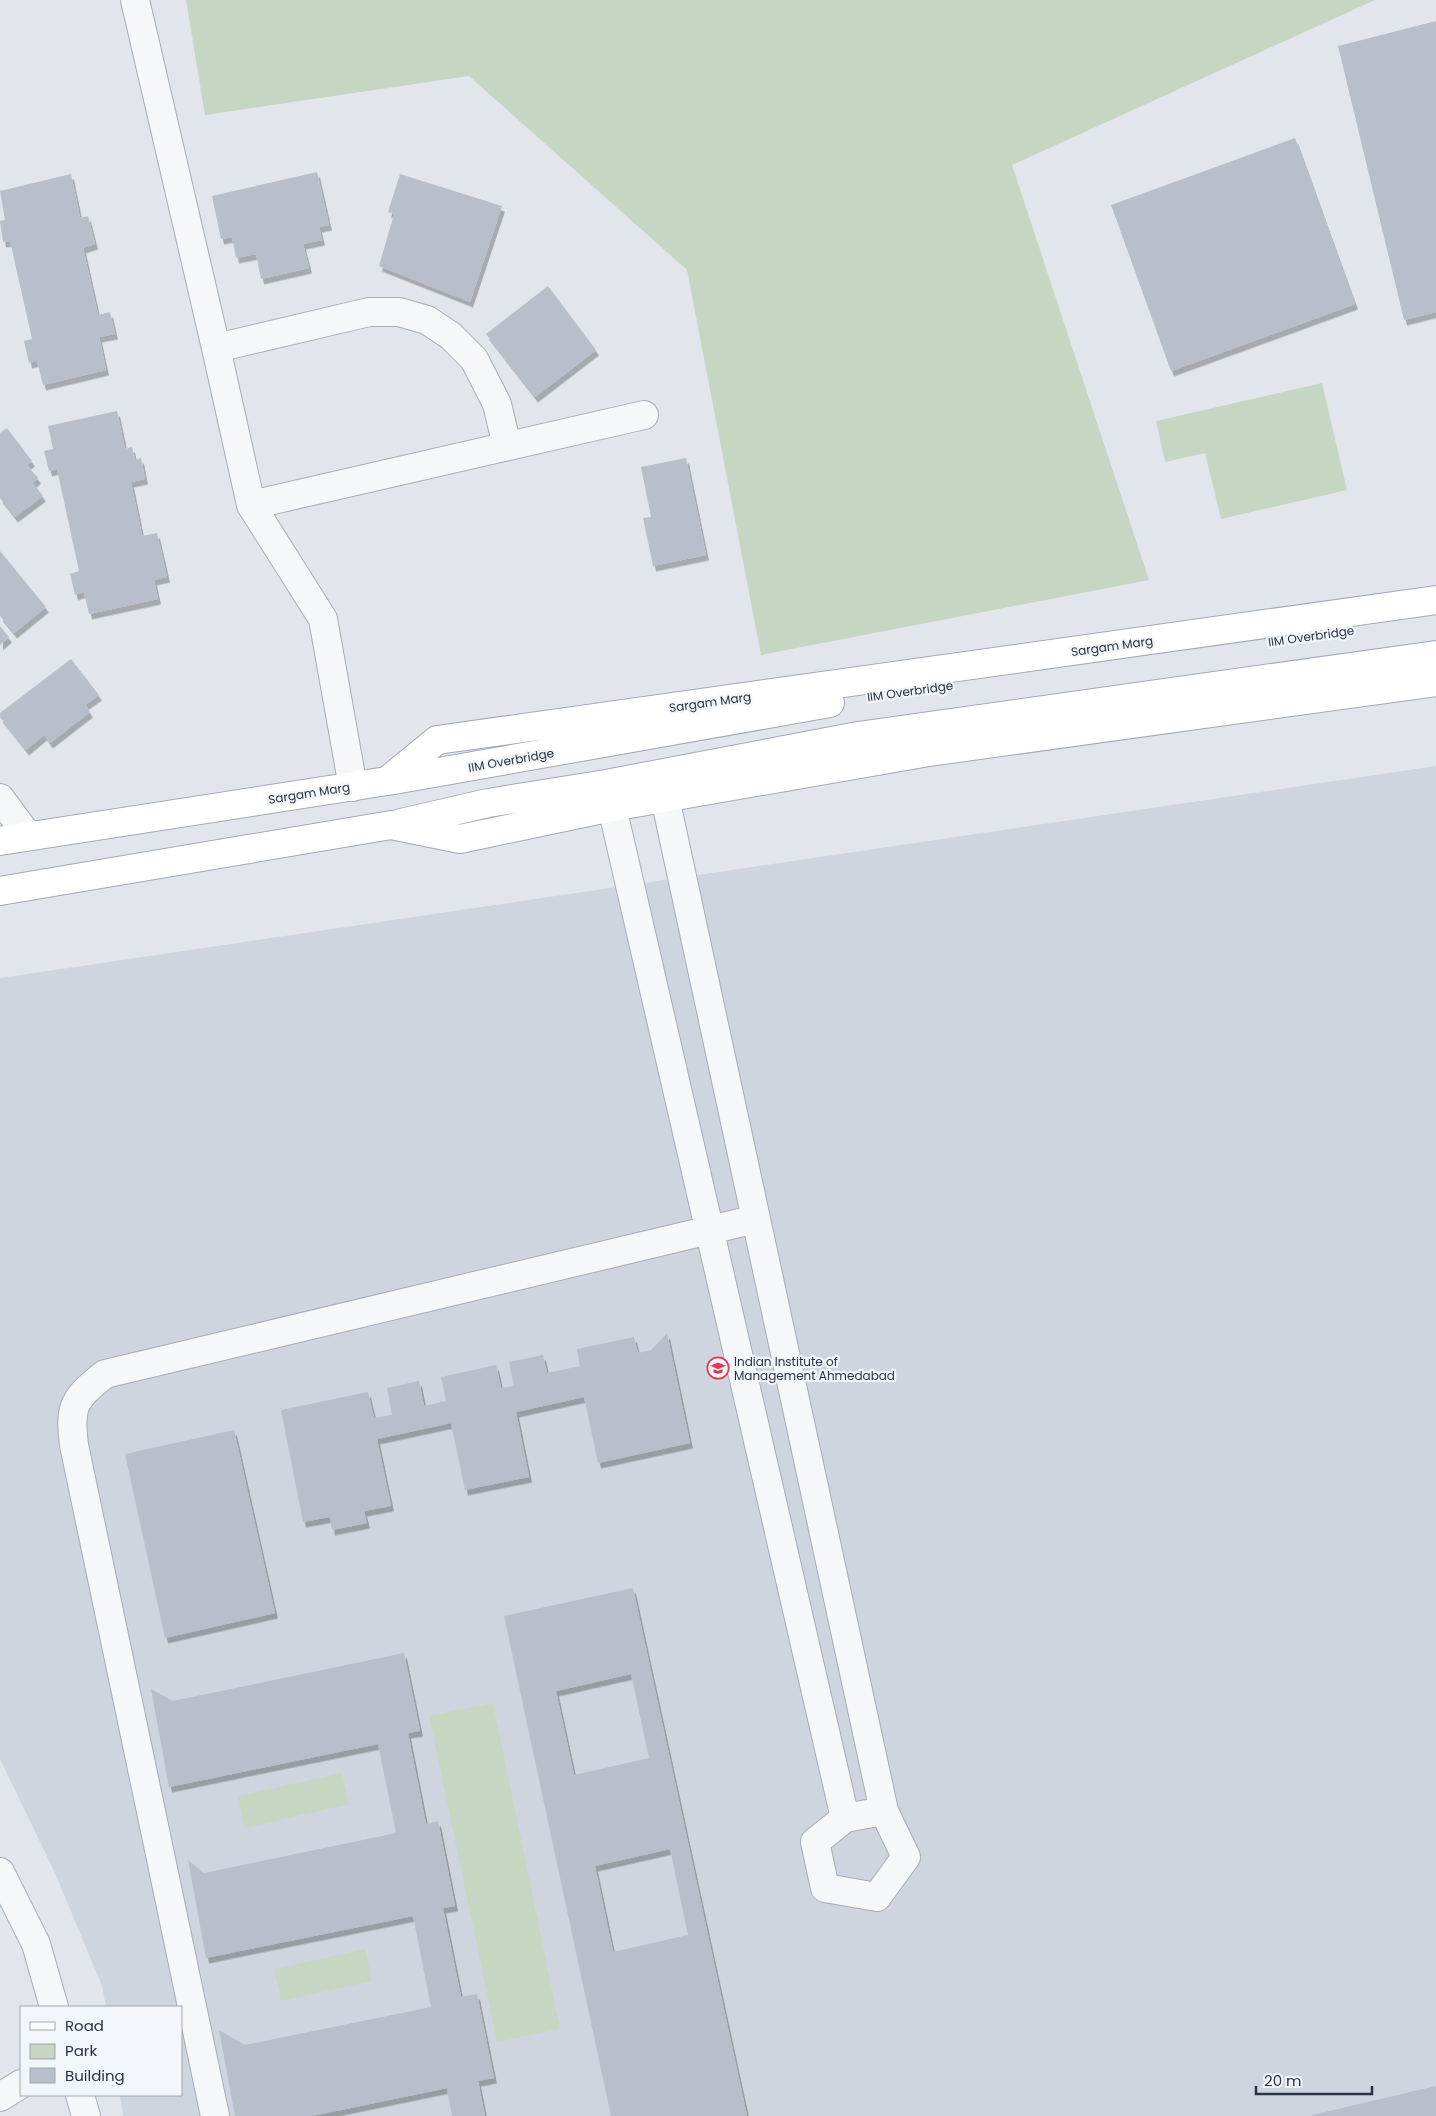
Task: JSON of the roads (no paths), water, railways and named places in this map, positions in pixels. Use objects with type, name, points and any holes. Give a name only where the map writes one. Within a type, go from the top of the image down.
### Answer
[{"type":"main road","name":"Sargam Marg","points":[[0,841],[387,781],[437,740],[1436,600]]},
{"type":"main road","name":"IIM Overbridge","points":[[387,781],[854,699],[1436,620]]},
{"type":"main road","points":[[0,891],[391,825],[460,839],[609,795],[858,736],[1436,655]]},
{"type":"main road","points":[[609,795],[665,798],[929,752],[1436,682]]},
{"type":"street","points":[[134,0],[251,505],[323,619],[354,787]]},
{"type":"street","points":[[216,348],[369,312],[399,312],[427,320],[451,336],[474,359],[497,404],[506,446]]},
{"type":"street","points":[[251,505],[644,415]]},
{"type":"street","points":[[609,795],[846,1818]]},
{"type":"street","points":[[0,798],[28,836]]},
{"type":"street","points":[[665,798],[884,1811],[906,1857],[877,1897],[825,1888],[815,1842],[846,1818],[884,1811]]},
{"type":"street","points":[[215,2116],[74,1445],[71,1425],[74,1404],[86,1389],[105,1374],[710,1228],[756,1219]]},
{"type":"street","points":[[0,1872],[36,1944],[54,2006]]},
{"type":"street","points":[[0,2097],[20,2085]]},
{"type":"street","points":[[80,2096],[86,2116]]},
{"type":"place","name":"Indian Institute of Management Ahmedabad","points":[[718,1368]]}]
